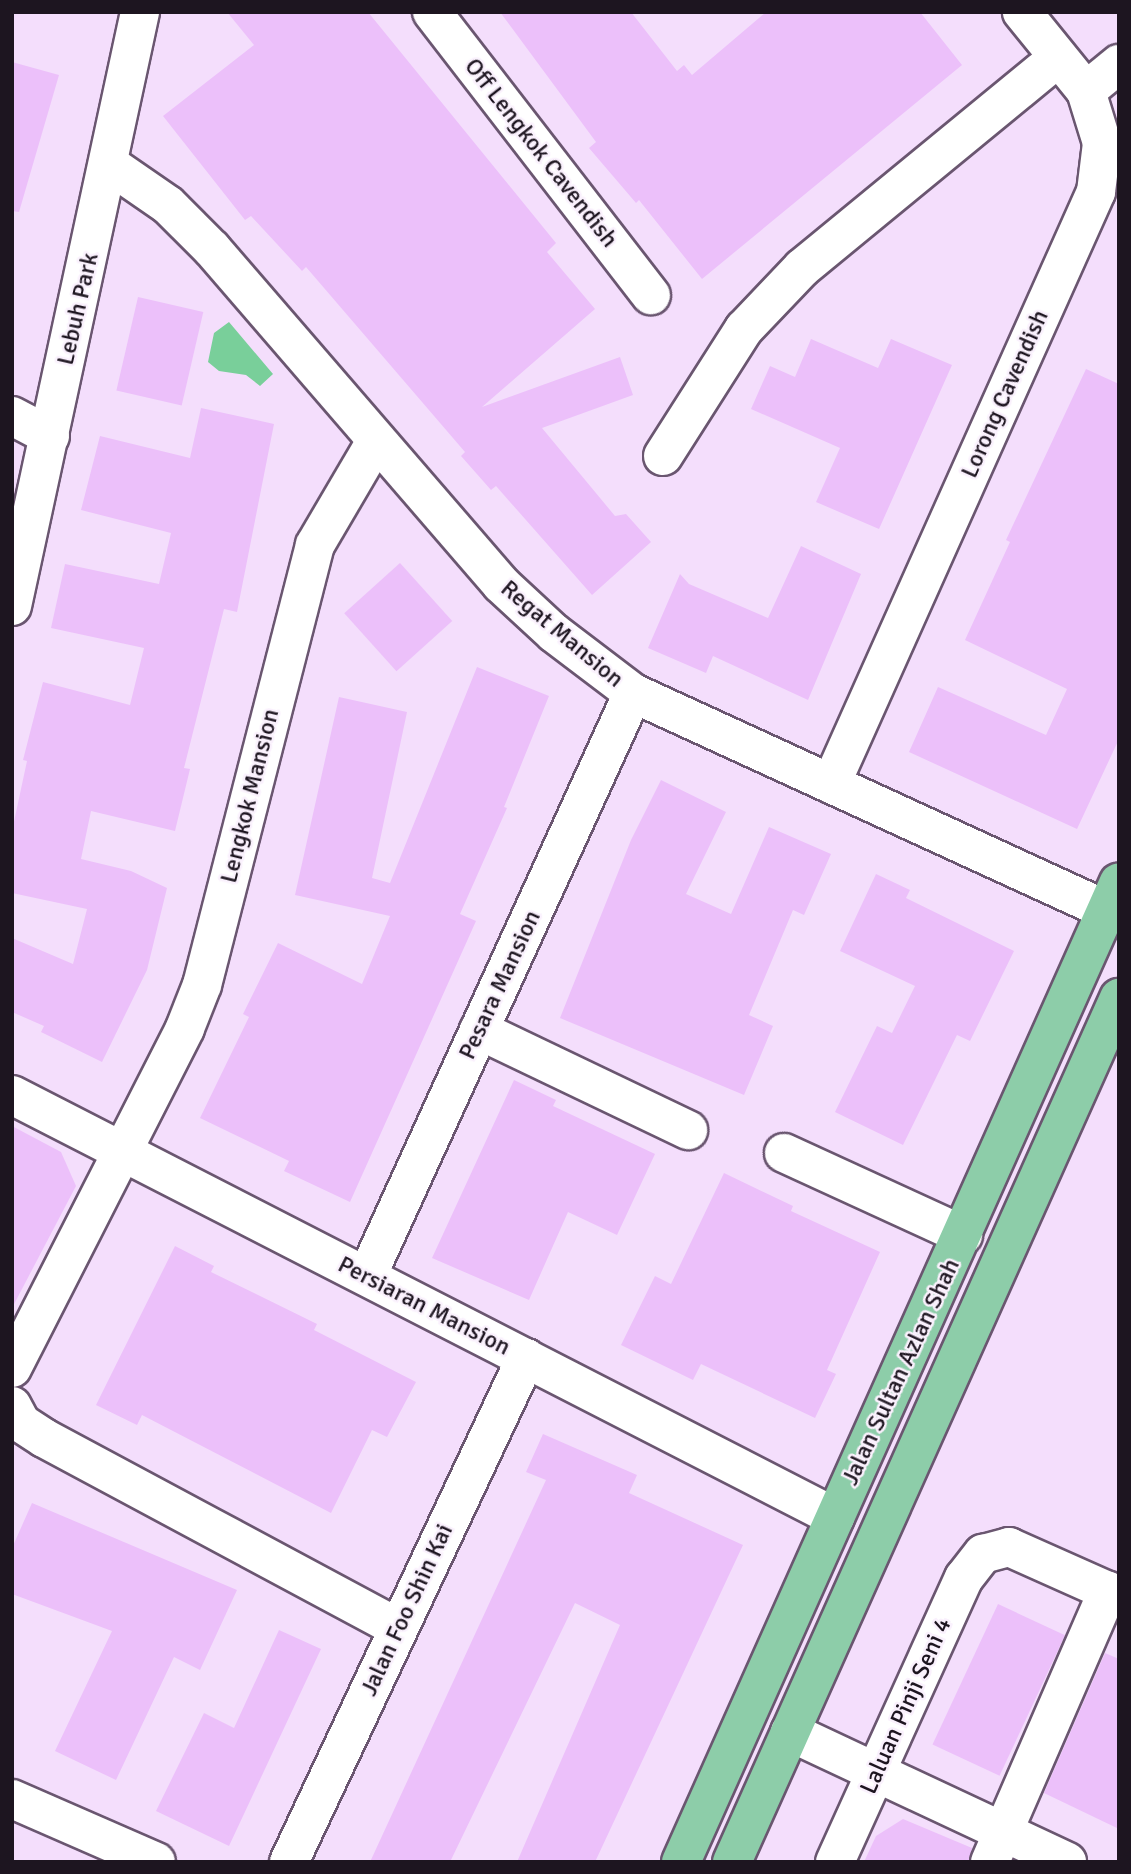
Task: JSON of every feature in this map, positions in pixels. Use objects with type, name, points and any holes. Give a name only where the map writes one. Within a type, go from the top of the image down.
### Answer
[{"type":"main road","name":"Jalan Sultan Azlan Shah","points":[[681,1862],[1112,896]]},
{"type":"main road","name":"Jalan Sultan Azlan Shah","points":[[732,1862],[1119,998]]},
{"type":"main road","points":[[709,1862],[754,1760],[768,1741],[790,1732]]},
{"type":"street","name":"Lebuh Park","points":[[12,606],[110,165],[140,12]]},
{"type":"street","name":"Off Lengkok Cavendish","points":[[432,12],[651,295]]},
{"type":"street","name":"Lorong Cavendish","points":[[831,784],[1096,192],[1102,143],[1086,91],[1022,12]]},
{"type":"street","points":[[663,456],[744,329],[802,268],[1058,58]]},
{"type":"street","points":[[1086,91],[1119,64]]},
{"type":"street","name":"Regat Mansion","points":[[110,165],[168,205],[212,249],[501,584],[554,633],[633,694],[831,784],[1112,896]]},
{"type":"street","points":[[12,416],[50,436]]},
{"type":"street","name":"Lengkok Mansion","points":[[12,1368],[21,1329],[121,1150],[185,1028],[202,985],[315,545],[376,441]]},
{"type":"street","name":"Pesara Mansion","points":[[366,1276],[633,694]]},
{"type":"street","points":[[479,1030],[688,1130]]},
{"type":"street","name":"Persiaran Mansion","points":[[12,1095],[835,1517]]},
{"type":"street","points":[[784,1153],[963,1235]]},
{"type":"street","name":"Jalan Foo Shin Kai","points":[[289,1862],[526,1358]]},
{"type":"street","points":[[12,1406],[21,1423],[44,1438],[398,1628]]},
{"type":"street","name":"Laluan Pinji Seni 4","points":[[835,1862],[964,1578],[983,1554],[1009,1547],[1113,1593]]},
{"type":"street","points":[[997,1846],[1113,1593]]},
{"type":"street","points":[[790,1732],[876,1772],[997,1846],[1068,1862]]},
{"type":"street","points":[[12,1799],[156,1862]]},
{"type":"shaded area","points":[[229,322],[273,374],[260,386],[246,375],[219,371],[208,362],[214,333]]},
{"type":"building","points":[[227,12],[368,12],[556,243],[547,252],[595,309],[482,407],[620,357],[633,395],[542,428],[615,516],[626,514],[651,542],[592,595],[496,486],[491,490],[461,456],[465,452],[306,267],[302,271],[251,216],[245,220],[163,116],[254,45]]},
{"type":"building","points":[[500,12],[631,12],[677,71],[684,65],[692,75],[766,12],[920,12],[962,65],[702,279],[639,200],[636,203],[589,148],[596,142]]},
{"type":"building","points":[[12,62],[59,75],[19,212],[12,211]]},
{"type":"building","points":[[138,297],[203,312],[182,406],[116,391]]},
{"type":"building","points":[[811,339],[878,368],[891,339],[952,365],[879,529],[816,502],[840,448],[751,409],[770,366],[795,377]]},
{"type":"building","points":[[1086,369],[1119,384],[1119,739],[1077,829],[909,752],[938,687],[1046,735],[1067,689],[965,640],[1010,542],[1006,540]]},
{"type":"building","points":[[201,408],[274,424],[237,612],[224,609],[184,768],[190,769],[175,831],[91,811],[81,859],[131,871],[167,888],[147,970],[102,1062],[41,1032],[44,1026],[12,1012],[12,938],[73,964],[87,909],[12,893],[12,831],[27,761],[23,760],[43,682],[130,705],[144,648],[51,628],[65,564],[159,584],[171,533],[81,510],[100,436],[190,458]]},
{"type":"building","points":[[801,546],[861,574],[808,700],[713,656],[706,673],[648,648],[680,574],[689,584],[768,618]]},
{"type":"building","points":[[400,563],[452,621],[396,671],[344,613]]},
{"type":"building","points":[[477,667],[549,696],[504,807],[507,808],[460,914],[476,921],[350,1202],[284,1171],[289,1161],[200,1118],[249,1017],[243,1014],[278,943],[362,984],[390,916],[295,895],[339,697],[407,712],[372,878],[390,883]]},
{"type":"building","points":[[661,780],[726,812],[686,894],[731,914],[769,827],[831,854],[804,915],[793,910],[749,1015],[773,1026],[744,1095],[560,1018],[631,840]]},
{"type":"building","points":[[876,874],[910,890],[906,898],[1014,951],[970,1041],[957,1035],[903,1145],[835,1112],[877,1026],[892,1033],[915,986],[840,951]]},
{"type":"building","points":[[514,1080],[556,1100],[553,1106],[655,1154],[617,1235],[568,1212],[529,1300],[432,1258]]},
{"type":"building","points":[[12,1126],[61,1152],[76,1186],[12,1308]]},
{"type":"building","points":[[724,1173],[793,1206],[791,1211],[880,1252],[827,1370],[836,1374],[815,1418],[701,1364],[693,1380],[621,1345],[655,1276],[671,1284]]},
{"type":"building","points":[[175,1246],[214,1266],[211,1272],[317,1324],[314,1330],[416,1382],[387,1437],[372,1430],[331,1513],[142,1415],[137,1425],[96,1405]]},
{"type":"building","points":[[543,1434],[637,1475],[629,1493],[743,1545],[595,1862],[517,1862],[620,1625],[575,1603],[450,1862],[370,1862],[546,1480],[526,1472]]},
{"type":"building","points":[[32,1503],[237,1590],[200,1670],[174,1657],[116,1780],[55,1751],[112,1631],[12,1594],[12,1548]]},
{"type":"building","points":[[998,1604],[1065,1635],[1000,1776],[932,1744]]},
{"type":"building","points":[[279,1630],[321,1649],[229,1846],[156,1811],[204,1713],[234,1728]]},
{"type":"building","points":[[1105,1653],[1119,1659],[1119,1829],[1044,1793]]},
{"type":"building","points":[[903,1819],[972,1848],[969,1862],[864,1862],[876,1836]]}]
